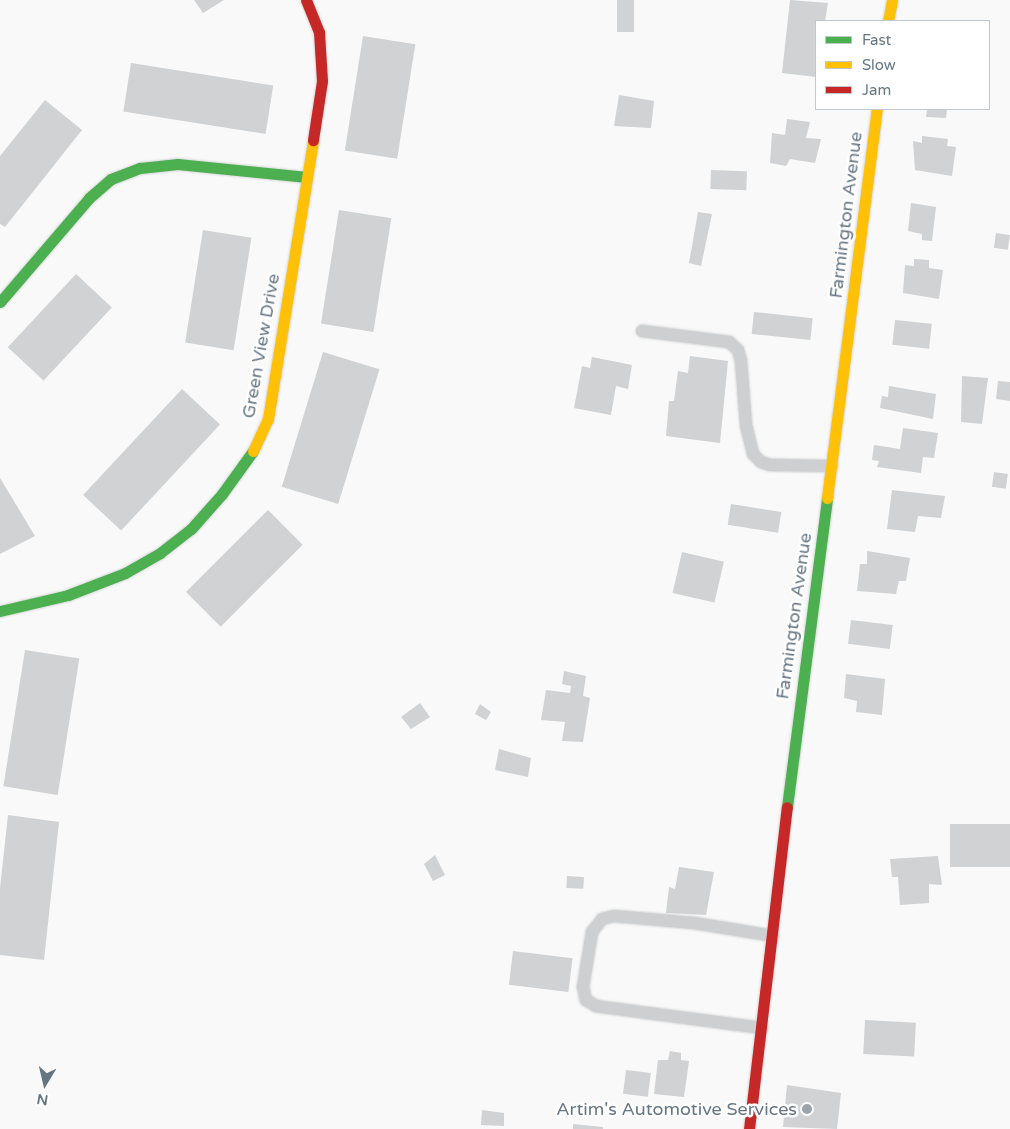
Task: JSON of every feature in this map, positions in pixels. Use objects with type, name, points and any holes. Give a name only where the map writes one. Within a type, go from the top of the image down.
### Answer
[{"type":"street","name":"Green View Drive","points":[[0,611],[68,595],[125,573],[160,553],[191,528],[222,494],[252,452],[268,419],[322,81],[319,32],[306,0]]},
{"type":"street","points":[[888,20],[892,0]]},
{"type":"street","name":"Farmington Avenue","points":[[749,1129],[792,765],[877,110]]},
{"type":"street","points":[[0,302],[89,198],[111,180],[140,168],[178,164],[306,177]]},
{"type":"lane","points":[[642,331],[729,342],[738,350],[741,361],[746,425],[753,454],[760,462],[770,465],[832,466]]},
{"type":"lane","points":[[762,1028],[596,1006],[586,1000],[582,987],[592,932],[602,919],[614,916],[694,923],[773,936]]},
{"type":"building","points":[[194,0],[224,0],[203,13]]},
{"type":"building","points":[[617,0],[634,0],[634,32],[617,32]]},
{"type":"building","points":[[790,0],[828,3],[825,20],[815,20],[815,77],[782,73]]},
{"type":"building","points":[[363,36],[415,44],[397,159],[345,151]]},
{"type":"building","points":[[131,63],[273,86],[266,134],[123,111]]},
{"type":"building","points":[[619,95],[654,101],[651,128],[614,126]]},
{"type":"building","points":[[45,100],[82,130],[5,227],[0,224],[0,156]]},
{"type":"building","points":[[927,110],[947,110],[946,118],[926,117]]},
{"type":"building","points":[[787,119],[810,122],[806,138],[821,139],[815,163],[790,159],[786,166],[770,163],[772,133],[785,135]]},
{"type":"building","points":[[922,136],[948,139],[947,146],[956,147],[952,176],[915,170],[913,141],[922,143]]},
{"type":"building","points":[[711,170],[747,171],[746,190],[710,189]]},
{"type":"building","points":[[911,203],[936,207],[932,241],[922,240],[922,234],[908,231]]},
{"type":"building","points":[[339,210],[391,218],[373,332],[321,324]]},
{"type":"building","points":[[698,212],[712,214],[701,266],[689,263]]},
{"type":"building","points":[[203,230],[251,238],[234,350],[185,343]]},
{"type":"building","points":[[996,233],[1010,235],[1008,250],[994,248]]},
{"type":"building","points":[[914,259],[929,260],[929,268],[943,270],[939,299],[903,293],[905,265],[914,266]]},
{"type":"building","points":[[76,274],[112,307],[44,381],[8,347]]},
{"type":"building","points":[[754,312],[813,318],[810,340],[752,334]]},
{"type":"building","points":[[895,320],[932,324],[929,349],[892,345]]},
{"type":"building","points":[[323,352],[379,369],[338,504],[282,487]]},
{"type":"building","points":[[690,356],[728,361],[720,443],[666,436],[669,401],[674,401],[678,371],[688,373]]},
{"type":"building","points":[[592,357],[632,365],[628,389],[616,386],[611,415],[574,408],[582,366],[590,368]]},
{"type":"building","points":[[962,376],[988,378],[982,424],[961,422]]},
{"type":"building","points":[[998,381],[1010,382],[1010,401],[996,399]]},
{"type":"building","points":[[889,386],[936,394],[933,419],[880,408],[882,396],[888,397]]},
{"type":"building","points":[[182,389],[220,424],[121,531],[83,495]]},
{"type":"building","points":[[903,428],[938,433],[934,458],[923,457],[921,473],[877,467],[879,461],[872,460],[874,445],[900,449]]},
{"type":"building","points":[[994,472],[1008,474],[1006,489],[992,487]]},
{"type":"building","points":[[0,478],[35,536],[0,554]]},
{"type":"building","points":[[892,490],[945,496],[941,518],[918,516],[915,532],[887,529]]},
{"type":"building","points":[[731,504],[781,512],[778,533],[728,525]]},
{"type":"building","points":[[268,510],[303,545],[221,627],[186,592]]},
{"type":"building","points":[[867,551],[910,558],[906,581],[899,581],[896,594],[857,591],[860,564],[867,564]]},
{"type":"building","points":[[682,552],[724,562],[714,603],[673,593]]},
{"type":"building","points":[[851,620],[893,625],[890,649],[848,644]]},
{"type":"building","points":[[25,650],[79,659],[58,795],[3,786]]},
{"type":"building","points":[[564,671],[586,676],[583,696],[590,698],[583,742],[562,741],[565,722],[541,720],[546,690],[570,693],[571,686],[562,684]]},
{"type":"building","points":[[846,674],[885,679],[882,715],[856,712],[857,701],[844,698]]},
{"type":"building","points":[[420,703],[430,717],[411,729],[401,717]]},
{"type":"building","points":[[480,704],[491,712],[486,720],[475,714]]},
{"type":"building","points":[[499,749],[531,758],[528,777],[495,770]]},
{"type":"building","points":[[8,815],[59,822],[44,960],[0,955],[0,888]]},
{"type":"building","points":[[950,824],[1010,824],[1010,867],[950,867]]},
{"type":"building","points":[[435,855],[445,875],[433,881],[424,864]]},
{"type":"building","points":[[938,856],[942,885],[929,884],[929,903],[900,905],[898,877],[892,877],[890,859]]},
{"type":"building","points":[[679,867],[714,872],[706,915],[666,913],[669,887],[675,889]]},
{"type":"building","points":[[567,876],[584,877],[583,889],[566,888]]},
{"type":"building","points":[[513,951],[573,958],[568,992],[509,985]]},
{"type":"building","points":[[865,1020],[916,1023],[914,1057],[863,1054]]},
{"type":"building","points":[[670,1051],[681,1053],[681,1060],[689,1061],[684,1097],[654,1094],[658,1060],[668,1060]]},
{"type":"building","points":[[626,1070],[651,1073],[648,1097],[623,1094]]},
{"type":"building","points":[[787,1085],[841,1093],[837,1129],[783,1127]]},
{"type":"building","points":[[482,1110],[504,1113],[504,1126],[481,1125]]},
{"type":"building","points":[[573,1124],[603,1127],[603,1129],[573,1129]]},
{"type":"traffic: fast","points":[[0,302],[89,198],[111,179],[140,168],[178,164],[306,177]]},
{"type":"traffic: fast","points":[[0,611],[68,595],[125,573],[160,553],[191,529],[222,494],[253,451]]},
{"type":"traffic: fast","points":[[787,807],[827,498]]},
{"type":"traffic: slow","points":[[888,20],[892,0]]},
{"type":"traffic: slow","points":[[827,498],[877,110]]},
{"type":"traffic: slow","points":[[253,451],[268,419],[313,140]]},
{"type":"traffic: jam","points":[[306,0],[319,32],[322,81],[313,140]]},
{"type":"traffic: jam","points":[[749,1129],[787,807]]},
{"type":"place","name":"Artim's Automotive Services","points":[[807,1109]]}]
